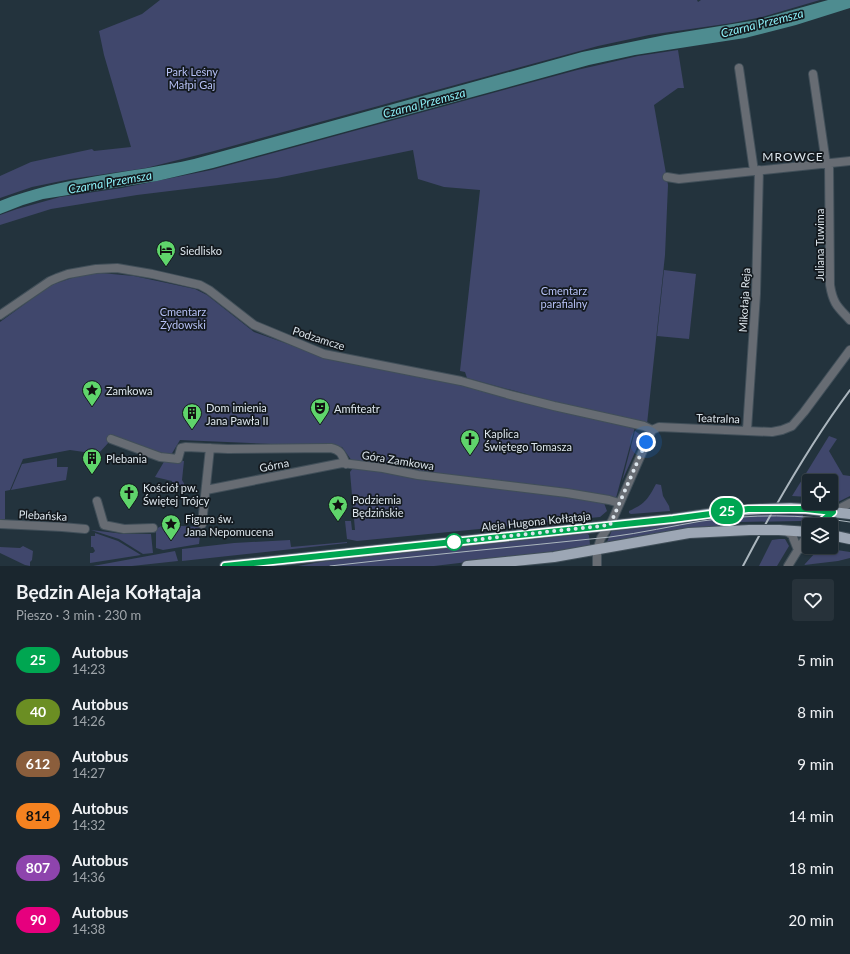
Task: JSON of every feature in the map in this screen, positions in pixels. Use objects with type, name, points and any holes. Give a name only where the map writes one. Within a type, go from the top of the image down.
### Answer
[{"type":"main road","name":"Aleja Hugona Kołłątaja","points":[[225,566],[673,519],[721,512],[790,508],[850,514]]},
{"type":"main road","points":[[467,566],[554,557],[689,533],[750,530],[802,531]]},
{"type":"street","name":"Mikołaja Reja","points":[[739,68],[756,170],[756,294],[747,430]]},
{"type":"street","name":"Juliana Tuwima","points":[[813,74],[827,163],[830,285],[834,303],[850,320]]},
{"type":"street","points":[[667,177],[679,179],[850,160]]},
{"type":"street","name":"Podzamcze","points":[[0,315],[58,278],[68,274],[96,269],[117,268],[152,274],[200,286],[209,290],[254,325],[324,354],[461,381],[540,402],[644,426],[652,430]]},
{"type":"street","name":"Teatralna","points":[[652,430],[660,427],[772,432],[792,426],[850,350]]},
{"type":"street","points":[[597,566],[597,550],[601,538],[610,525],[652,430]]},
{"type":"street","name":"Góra Zamkowa","points":[[111,439],[164,458],[178,459],[181,448],[331,448],[337,449],[343,454],[346,464],[383,468],[418,475],[567,493],[609,500],[619,504]]},
{"type":"street","points":[[202,524],[210,448]]},
{"type":"street","name":"Górna","points":[[206,490],[342,463],[346,464]]},
{"type":"street","points":[[97,501],[104,525],[124,529],[153,528]]},
{"type":"street","points":[[826,518],[833,512],[850,504]]},
{"type":"street","name":"Plebańska","points":[[0,524],[62,527],[84,530]]},
{"type":"street","points":[[782,530],[792,535],[798,550]]},
{"type":"street","points":[[788,566],[802,543]]},
{"type":"street","points":[[798,550],[802,548]]},
{"type":"green space","name":"Park Leśny Małpi Gaj","points":[[160,0],[697,0],[698,2],[701,0],[820,0],[762,17],[732,23],[649,35],[598,46],[214,151],[146,168],[71,179],[32,187],[0,198],[0,176],[31,162],[92,149],[94,151],[131,147],[104,55],[99,31],[142,14]]},
{"type":"green space","name":"Cmentarz parafialny","points":[[678,50],[684,88],[678,88],[654,105],[668,185],[665,255],[647,424],[526,396],[526,394],[467,378],[465,372],[460,371],[480,190],[444,187],[418,179],[413,150],[277,178],[137,195],[51,209],[0,225],[0,215],[60,197],[122,188],[211,170],[577,70],[638,56]]},
{"type":"green space","points":[[664,270],[696,274],[689,339],[657,336]]},
{"type":"green space","name":"Cmentarz Żydowski","points":[[90,272],[134,276],[195,289],[207,295],[254,332],[336,361],[441,380],[492,394],[635,427],[616,498],[425,474],[352,461],[342,447],[180,440],[171,455],[110,441],[98,454],[70,450],[23,459],[10,490],[5,491],[5,519],[0,519],[0,322],[51,285]]},
{"type":"green space","points":[[635,431],[641,435],[640,441],[622,481]]},
{"type":"green space","points":[[829,436],[837,439],[829,451],[843,475],[850,476],[850,496],[838,502],[838,474],[806,474]]},
{"type":"green space","points":[[57,458],[57,467],[68,467],[66,480],[11,490],[22,464]]},
{"type":"green space","points":[[165,460],[184,461],[182,480],[186,487],[173,488],[172,481],[155,477]]},
{"type":"green space","points":[[353,468],[575,497],[604,503],[607,511],[600,517],[357,541],[347,539],[345,521],[351,521],[352,530],[355,530],[350,472]]},
{"type":"green space","points":[[802,480],[802,497],[792,496]]},
{"type":"green space","points":[[656,484],[661,485],[663,496],[669,506],[670,511],[629,513],[629,511],[639,506],[646,500]]},
{"type":"green space","points":[[767,514],[803,515],[802,521],[740,522],[739,524],[697,528],[608,544],[607,542],[612,530],[702,518]]},
{"type":"green space","points":[[163,525],[201,527],[199,544],[163,550],[156,548],[156,529]]},
{"type":"green space","points":[[91,530],[124,534],[151,534],[153,553],[143,554],[119,539]]},
{"type":"green space","points":[[95,533],[118,541],[141,555],[90,563],[90,553],[95,551],[93,547],[91,547],[91,536],[95,536]]},
{"type":"green space","points":[[586,533],[589,535],[590,545],[587,548],[434,566],[298,566],[342,558]]},
{"type":"green space","points":[[785,539],[789,546],[777,566],[759,566],[772,540]]},
{"type":"green space","points":[[290,540],[291,547],[347,543],[182,561],[182,549],[234,543]]},
{"type":"green space","points":[[23,546],[33,551],[30,566],[0,553],[0,547],[20,548]]},
{"type":"green space","points":[[838,550],[850,552],[850,558],[804,565],[814,554],[838,554]]},
{"type":"green space","points":[[175,551],[178,561],[132,566],[93,566]]},
{"type":"water","name":"Czarna Przemsza","points":[[828,0],[850,0],[850,8],[796,25],[745,38],[635,55],[589,65],[213,168],[157,181],[43,199],[0,214],[0,201],[47,186],[194,159],[582,52],[665,35],[757,20]]},
{"type":"tram line","points":[[330,566],[610,537],[702,521],[739,517],[795,516],[850,522]]},
{"type":"railway","points":[[743,566],[767,520],[793,476],[820,432],[850,390]]},
{"type":"bus line","name":"25","points":[[225,566],[673,519],[748,509],[782,508],[833,512],[826,518]]},
{"type":"place","name":"Siedlisko","points":[[166,267]]},
{"type":"place","name":"Zamkowa","points":[[92,407]]},
{"type":"place","name":"Amfiteatr","points":[[320,425]]},
{"type":"place","name":"Dom imienia Jana Pawła II","points":[[192,430]]},
{"type":"place","name":"Kaplica Świętego Tomasza","points":[[470,456]]},
{"type":"place","name":"Plebania","points":[[92,475]]},
{"type":"place","name":"Kościół pw. Świętej Trójcy","points":[[129,510]]},
{"type":"place","name":"Podziemia Będzińskie","points":[[338,522]]},
{"type":"place","name":"Figura św. Jana Nepomucena","points":[[171,541]]},
{"type":"district","name":"MROWCE","points":[[793,156]]},
{"type":"route","points":[[454,542],[610,525],[646,442]]}]
